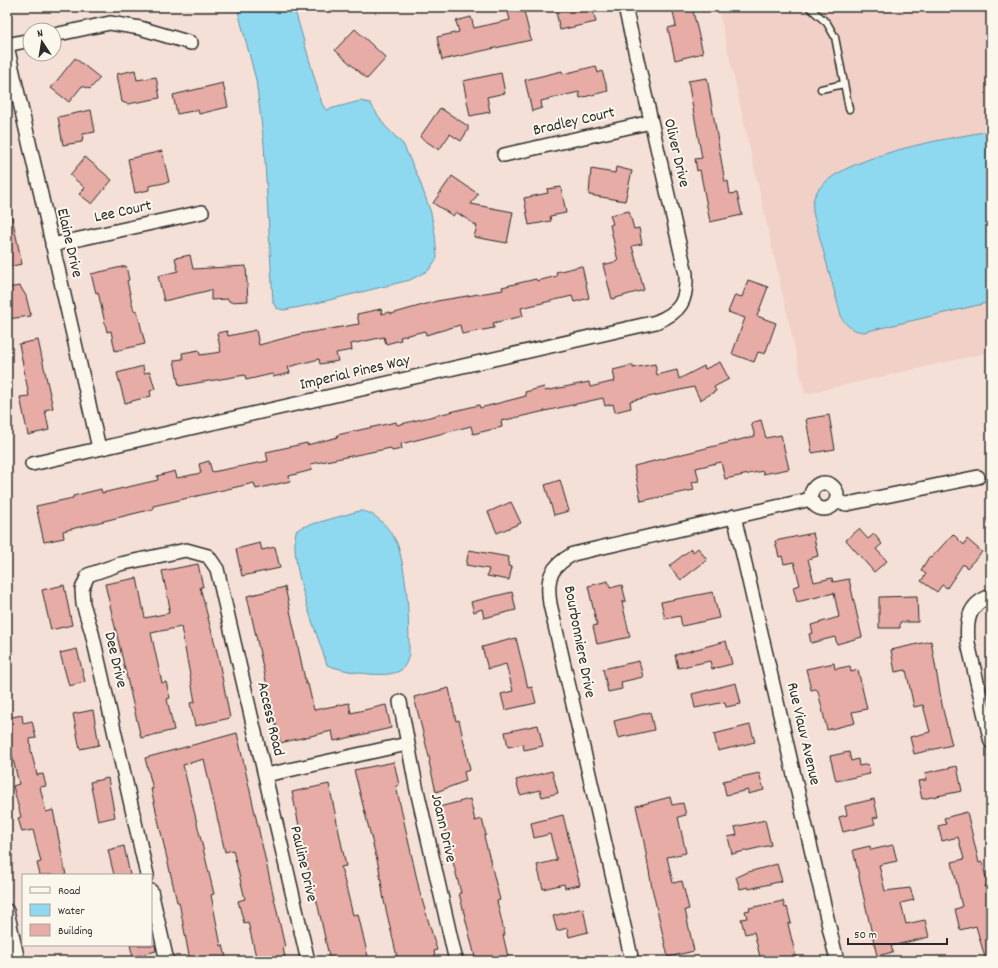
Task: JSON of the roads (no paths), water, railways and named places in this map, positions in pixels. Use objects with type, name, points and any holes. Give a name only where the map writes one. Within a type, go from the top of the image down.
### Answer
[{"type":"street","name":"Oliver Drive","points":[[625,7],[686,274],[687,290],[681,306]]},
{"type":"street","points":[[62,33],[110,23],[140,28],[191,43]]},
{"type":"street","points":[[7,46],[22,42]]},
{"type":"street","name":"Elaine Drive","points":[[7,46],[99,448]]},
{"type":"street","name":"Bradley Court","points":[[504,155],[651,122]]},
{"type":"street","name":"Lee Court","points":[[52,245],[202,212]]},
{"type":"street","name":"Imperial Pines Way","points":[[32,464],[656,322],[670,316],[681,306]]},
{"type":"street","points":[[836,502],[847,504],[978,476]]},
{"type":"street","points":[[824,482],[835,488],[837,497],[836,502],[829,508],[825,509],[816,507],[811,499],[811,491],[813,487],[824,482]]},
{"type":"street","name":"Bourbonniere Drive","points":[[632,961],[550,604],[548,590],[551,574],[559,562],[573,554],[811,499]]},
{"type":"street","name":"Rue Viauv Avenue","points":[[734,516],[837,961]]},
{"type":"street","name":"Dee Drive","points":[[147,874],[92,633],[83,604],[82,589],[88,575],[120,564],[186,550],[208,556]]},
{"type":"street","name":"Access Road","points":[[208,556],[217,569],[226,600],[266,775],[407,744]]},
{"type":"street","points":[[991,596],[980,600],[971,611],[966,627],[968,643],[991,742]]},
{"type":"street","name":"Joann Drive","points":[[400,702],[407,744],[456,961]]},
{"type":"street","name":"Pauline Drive","points":[[266,775],[308,961]]},
{"type":"street","points":[[152,894],[167,961]]},
{"type":"street","points":[[7,911],[18,961]]},
{"type":"lane","points":[[809,7],[831,30],[835,37],[849,109]]},
{"type":"lane","points":[[821,88],[844,84]]},
{"type":"water","points":[[237,7],[294,7],[322,104],[326,110],[360,101],[370,103],[385,126],[403,144],[419,179],[431,213],[437,258],[429,270],[410,280],[305,306],[284,310],[276,308],[273,302],[264,144],[256,80]]},
{"type":"water","points":[[991,131],[991,302],[864,332],[854,330],[849,327],[842,319],[813,214],[813,202],[821,187],[838,173],[862,162],[890,152],[948,138]]},
{"type":"water","points":[[359,511],[372,514],[384,524],[397,543],[402,562],[407,601],[409,654],[404,667],[394,673],[364,674],[327,665],[305,598],[296,562],[296,531],[302,527]]}]
